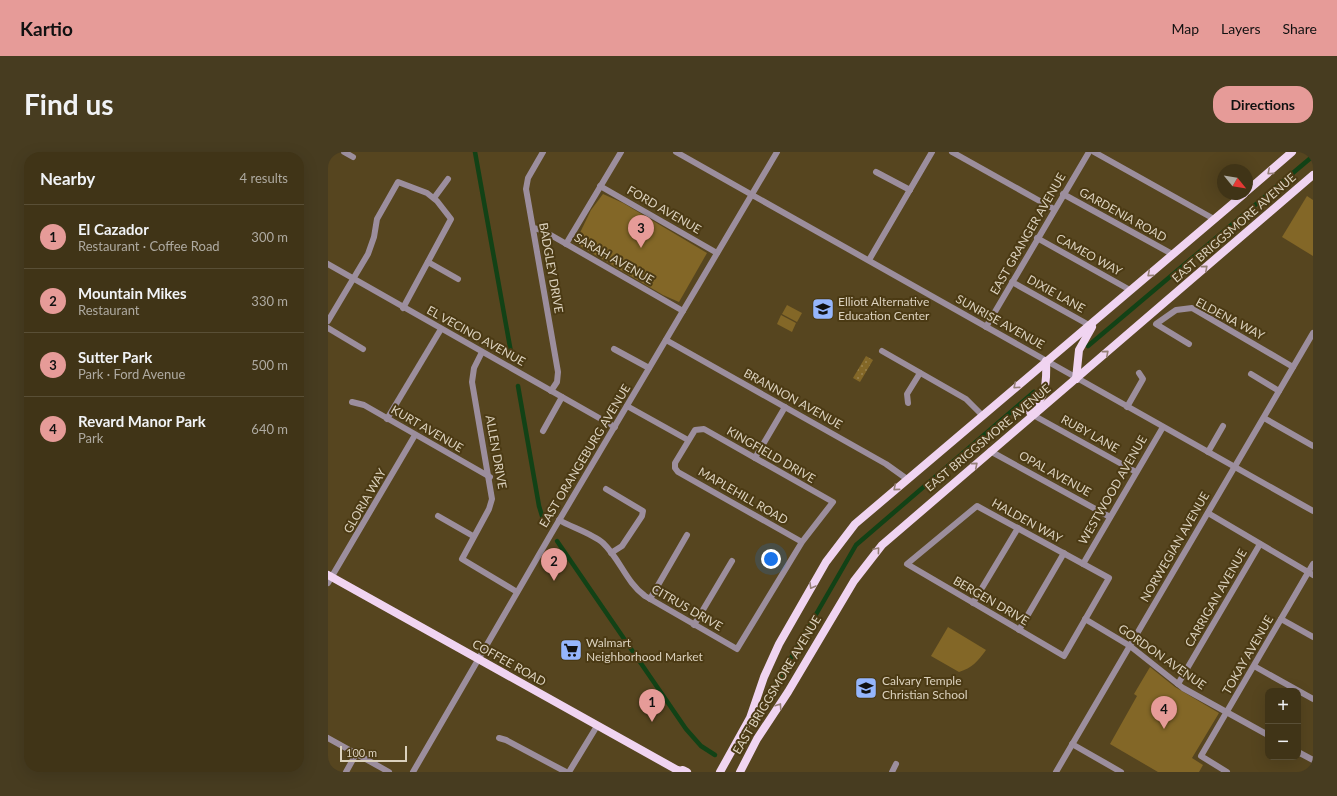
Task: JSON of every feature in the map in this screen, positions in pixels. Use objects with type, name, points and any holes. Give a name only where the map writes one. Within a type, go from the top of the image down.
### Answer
[{"type":"main road","name":"EAST BRIGGSMORE AVENUE","points":[[1253,186],[1292,152]]},
{"type":"main road","name":"EAST BRIGGSMORE AVENUE","points":[[740,772],[757,739],[788,692],[854,581],[867,563],[892,535],[1313,175]]},
{"type":"main road","name":"EAST BRIGGSMORE AVENUE","points":[[720,772],[750,718],[764,677],[779,644],[826,562],[855,524],[1237,200]]},
{"type":"main road","points":[[1076,378],[1077,360],[1081,344],[1090,329],[1103,317],[1108,309]]},
{"type":"main road","points":[[1010,435],[1016,423],[1032,411],[1039,401],[1047,382],[1046,361]]},
{"type":"main road","name":"COFFEE ROAD","points":[[329,579],[681,772]]},
{"type":"street","points":[[344,152],[353,157]]},
{"type":"street","name":"BADGLEY DRIVE","points":[[543,152],[526,183],[558,372],[557,382],[551,391]]},
{"type":"street","points":[[566,244],[621,152]]},
{"type":"street","name":"SUNRISE AVENUE","points":[[676,152],[1313,511]]},
{"type":"street","name":"EAST ORANGEBURG AVENUE","points":[[413,772],[559,520],[628,406],[777,152]]},
{"type":"street","points":[[869,260],[932,152]]},
{"type":"street","points":[[952,152],[1054,209]]},
{"type":"street","name":"EAST GRANGER AVENUE","points":[[986,328],[1037,238],[1089,152]]},
{"type":"street","points":[[1094,152],[1214,219]]},
{"type":"street","points":[[876,172],[910,190]]},
{"type":"street","points":[[434,198],[448,179]]},
{"type":"street","points":[[328,321],[372,246],[377,219],[398,182],[423,191],[434,198],[451,219],[403,308]]},
{"type":"street","name":"FORD AVENUE","points":[[600,186],[717,253]]},
{"type":"street","name":"GARDENIA ROAD","points":[[1063,194],[1172,254]]},
{"type":"street","name":"SARAH AVENUE","points":[[533,228],[542,230],[683,311]]},
{"type":"street","name":"CAMEO WAY","points":[[1037,238],[1130,290]]},
{"type":"street","points":[[428,262],[458,279]]},
{"type":"street","name":"EL VECINO AVENUE","points":[[328,264],[403,308],[615,427]]},
{"type":"street","name":"DIXIE LANE","points":[[1012,282],[1089,325]]},
{"type":"street","name":"ELDENA WAY","points":[[1189,344],[1156,324],[1176,310],[1192,308],[1293,367]]},
{"type":"street","points":[[328,328],[363,349]]},
{"type":"street","points":[[387,419],[441,329]]},
{"type":"street","name":"NORWEGIAN AVENUE","points":[[1056,772],[1313,333]]},
{"type":"street","name":"BRANNON AVENUE","points":[[666,340],[886,464],[907,479]]},
{"type":"street","points":[[614,349],[649,368]]},
{"type":"street","points":[[882,350],[969,401],[982,415]]},
{"type":"street","name":"ALLEN DRIVE","points":[[482,352],[474,368],[472,382],[492,494],[491,504],[462,559],[517,592]]},
{"type":"street","points":[[908,403],[907,394],[920,372]]},
{"type":"street","points":[[1127,407],[1143,378],[1139,373]]},
{"type":"street","points":[[1251,374],[1279,391]]},
{"type":"street","points":[[542,431],[562,397]]},
{"type":"street","name":"KURT AVENUE","points":[[352,402],[364,405],[490,478]]},
{"type":"street","points":[[628,406],[688,440]]},
{"type":"street","points":[[755,458],[785,407]]},
{"type":"street","name":"RUBY LANE","points":[[1033,415],[1136,472]]},
{"type":"street","points":[[1264,418],[1313,446]]},
{"type":"street","points":[[1208,452],[1223,426]]},
{"type":"street","name":"WESTWOOD AVENUE","points":[[1083,564],[1163,427]]},
{"type":"street","name":"KINGFIELD DRIVE","points":[[688,440],[693,432],[698,428],[704,429],[833,502],[802,542]]},
{"type":"street","name":"GLORIA WAY","points":[[329,579],[416,435]]},
{"type":"street","name":"MAPLEHILL ROAD","points":[[688,440],[675,463],[675,468],[678,472],[802,542]]},
{"type":"street","name":"OPAL AVENUE","points":[[990,451],[1110,517]]},
{"type":"street","points":[[606,489],[642,511],[642,516],[622,546],[611,553]]},
{"type":"street","name":"HALDEN WAY","points":[[907,564],[977,506],[1109,578],[1085,619]]},
{"type":"street","points":[[1208,513],[1311,574]]},
{"type":"street","points":[[438,516],[473,536]]},
{"type":"street","name":"CITRUS DRIVE","points":[[559,520],[597,538],[611,553],[634,587],[650,599],[737,650],[802,542]]},
{"type":"street","points":[[973,602],[1018,528]]},
{"type":"street","points":[[650,599],[687,535]]},
{"type":"street","name":"CARRIGAN AVENUE","points":[[1178,684],[1260,544]]},
{"type":"street","points":[[1019,630],[1064,553]]},
{"type":"street","points":[[694,625],[732,561]]},
{"type":"street","name":"BERGEN DRIVE","points":[[907,564],[1064,656],[1085,619]]},
{"type":"street","name":"TOKAY AVENUE","points":[[1227,772],[1201,756],[1281,619],[1311,574],[1313,564]]},
{"type":"street","name":"GORDON AVENUE","points":[[1085,619],[1130,646],[1178,684],[1265,733]]},
{"type":"street","points":[[1281,619],[1313,637]]},
{"type":"street","points":[[1254,666],[1313,699]]},
{"type":"street","points":[[499,738],[506,740],[568,772],[597,726]]},
{"type":"street","points":[[328,738],[389,772]]},
{"type":"street","points":[[1072,744],[1121,772]]},
{"type":"street","points":[[346,772],[356,754]]},
{"type":"street","points":[[1301,754],[1313,760]]},
{"type":"street","points":[[892,772],[896,764]]},
{"type":"shaded area","points":[[603,194],[623,203],[707,253],[679,302],[663,295],[575,243],[591,210]]},
{"type":"shaded area","points":[[1307,196],[1313,200],[1313,256],[1282,237]]},
{"type":"shaded area","points":[[787,305],[802,313],[797,322],[782,314]]},
{"type":"shaded area","points":[[781,315],[796,323],[792,332],[777,324]]},
{"type":"shaded area","points":[[866,356],[873,360],[860,382],[853,378]]},
{"type":"shaded area","points":[[948,627],[986,650],[974,664],[959,672],[931,656]]},
{"type":"shaded area","points":[[1150,667],[1175,687],[1219,713],[1192,758],[1203,765],[1199,772],[1158,772],[1110,744],[1137,696],[1134,694]]},
{"type":"waterway","points":[[475,152],[512,358]]},
{"type":"waterway","points":[[1088,346],[1313,156]]},
{"type":"waterway","points":[[518,386],[539,506],[547,526]]},
{"type":"waterway","points":[[773,689],[856,545],[1034,392]]},
{"type":"waterway","points":[[557,541],[686,729],[701,746],[715,755]]},
{"type":"place","name":"Sutter Park","points":[[641,248]]},
{"type":"place","name":"Elliott Alternative Education Center","points":[[823,309]]},
{"type":"place","name":"Mountain Mikes","points":[[554,581]]},
{"type":"place","name":"Walmart Neighborhood Market","points":[[571,650]]},
{"type":"place","name":"Calvary Temple Christian School","points":[[866,688]]},
{"type":"place","name":"El Cazador","points":[[652,722]]},
{"type":"place","name":"Revard Manor Park","points":[[1164,729]]}]
